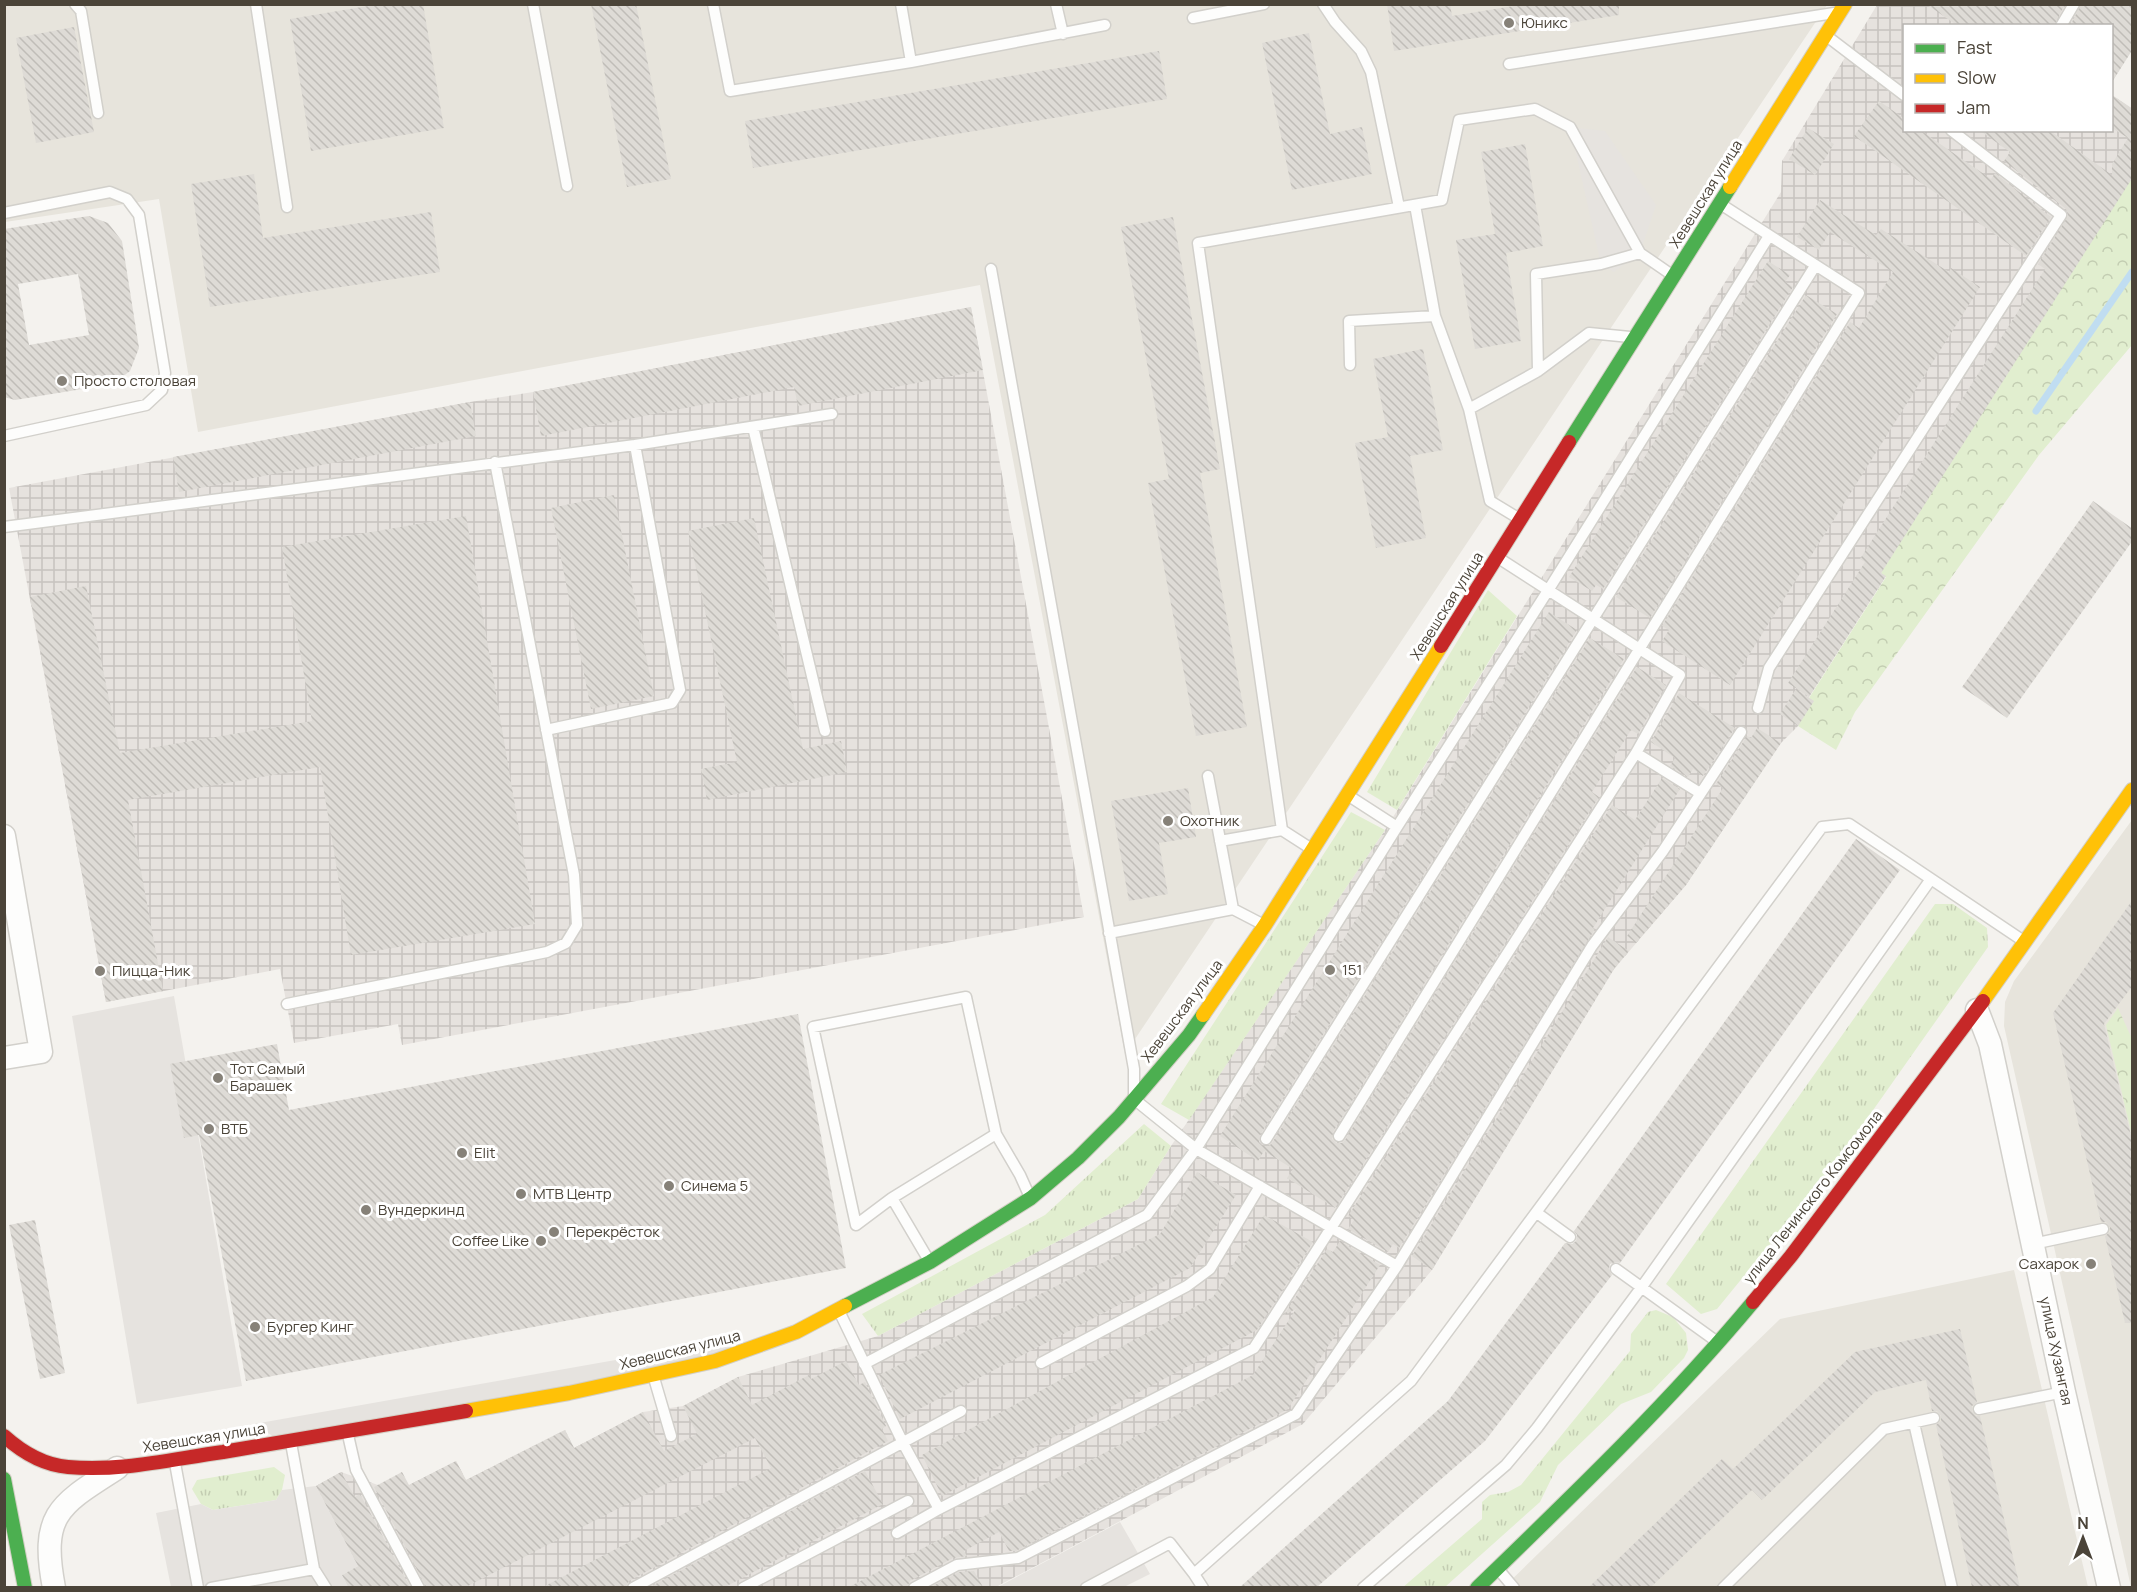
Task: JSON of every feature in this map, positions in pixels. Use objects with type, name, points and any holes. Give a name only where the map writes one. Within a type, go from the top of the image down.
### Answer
[{"type":"street","name":"Хевешская улица","points":[[4,1436],[17,1448],[39,1461],[67,1467],[117,1468],[348,1432],[569,1393],[653,1375],[736,1354],[796,1332],[930,1262],[1031,1198],[1078,1158],[1134,1099],[1189,1035],[1265,925],[1842,8]]},
{"type":"street","name":"улица Ленинского Комсомола","points":[[1477,1587],[1616,1453],[1719,1343],[1791,1256],[1977,1010],[2133,790]]},
{"type":"street","points":[[4,836],[41,1052],[4,1058]]},
{"type":"street","name":"улица Хузангая","points":[[1977,1010],[1990,1044],[2064,1392],[2109,1587]]},
{"type":"street","points":[[54,1587],[49,1561],[50,1537],[57,1514],[77,1494],[117,1468]]},
{"type":"street","points":[[4,1479],[25,1587]]},
{"type":"lane","points":[[75,4],[81,11],[98,113]]},
{"type":"lane","points":[[256,4],[287,207]]},
{"type":"lane","points":[[533,4],[567,186]]},
{"type":"lane","points":[[713,4],[730,91],[912,62],[1105,25]]},
{"type":"lane","points":[[901,4],[912,62]]},
{"type":"lane","points":[[1056,4],[1063,34]]},
{"type":"lane","points":[[1192,18],[1264,4]]},
{"type":"lane","points":[[1323,4],[1335,22],[1361,51],[1371,72],[1399,207]]},
{"type":"lane","points":[[2062,24],[2074,4]]},
{"type":"lane","points":[[1509,64],[1842,8]]},
{"type":"lane","points":[[1825,35],[1903,94]]},
{"type":"lane","points":[[1282,830],[1198,243],[1442,200],[1460,120],[1535,109],[1570,127],[1640,253],[1674,276]]},
{"type":"lane","points":[[1758,708],[1769,668],[2061,215],[1954,132]]},
{"type":"lane","points":[[4,213],[110,192],[128,199],[139,215],[165,373],[162,390],[146,405],[4,436]]},
{"type":"lane","points":[[1340,1136],[1859,293],[1720,203]]},
{"type":"lane","points":[[1414,205],[1435,316],[1469,409],[1490,501],[1521,520]]},
{"type":"lane","points":[[864,1364],[1147,1215],[1196,1149],[1397,827],[1549,590],[1769,236]]},
{"type":"lane","points":[[1538,371],[1536,274],[1601,264],[1640,253]]},
{"type":"lane","points":[[1266,1140],[1815,266]]},
{"type":"lane","points":[[992,269],[1134,1070],[1134,1099],[1196,1149],[1397,1266]]},
{"type":"lane","points":[[1350,365],[1348,321],[1435,316]]},
{"type":"lane","points":[[1469,409],[1538,371],[1589,333],[1635,337]]},
{"type":"lane","points":[[4,527],[635,445],[832,414]]},
{"type":"lane","points":[[753,427],[825,731]]},
{"type":"lane","points":[[546,730],[672,703],[680,690],[635,445]]},
{"type":"lane","points":[[287,1005],[547,951],[566,943],[577,925],[574,875],[495,462]]},
{"type":"lane","points":[[897,1533],[939,1509],[1254,1348],[1636,753],[1680,675],[1497,557]]},
{"type":"lane","points":[[914,1587],[957,1564],[1018,1558],[1296,1414],[1397,1266],[1592,946],[1663,850],[1741,732]]},
{"type":"lane","points":[[1636,753],[1700,793]]},
{"type":"lane","points":[[1208,776],[1233,909]]},
{"type":"lane","points":[[1348,795],[1397,827]]},
{"type":"lane","points":[[1194,1574],[1411,1381],[1822,827],[1849,824],[2025,942]]},
{"type":"lane","points":[[1220,841],[1282,830],[1313,850]]},
{"type":"lane","points":[[1364,1587],[1506,1465],[1537,1428],[1641,1288],[1931,879]]},
{"type":"lane","points":[[1109,933],[1233,909],[1265,925]]},
{"type":"lane","points":[[996,1134],[892,1198],[855,1225],[813,1027],[966,997],[996,1134],[1031,1198]]},
{"type":"lane","points":[[1041,1363],[1187,1286],[1210,1269],[1260,1186]]},
{"type":"lane","points":[[892,1198],[930,1262]]},
{"type":"lane","points":[[1537,1213],[1570,1237]]},
{"type":"lane","points":[[2033,1244],[2103,1229]]},
{"type":"lane","points":[[1616,1269],[1719,1343]]},
{"type":"lane","points":[[839,1310],[903,1443],[939,1509]]},
{"type":"lane","points":[[653,1375],[671,1436]]},
{"type":"lane","points":[[1979,1409],[2064,1392]]},
{"type":"lane","points":[[633,1587],[962,1411]]},
{"type":"lane","points":[[1723,1587],[1884,1429],[1934,1418]]},
{"type":"lane","points":[[1914,1423],[1952,1587]]},
{"type":"lane","points":[[348,1432],[356,1470],[419,1587]]},
{"type":"lane","points":[[291,1441],[314,1569],[326,1587]]},
{"type":"lane","points":[[175,1459],[198,1587]]},
{"type":"lane","points":[[743,1587],[908,1501]]},
{"type":"lane","points":[[1086,1587],[1170,1543],[1203,1587]]},
{"type":"lane","points":[[211,1587],[263,1583],[314,1569]]},
{"type":"lane","points":[[1498,1569],[1514,1587]]},
{"type":"shaded area","points":[[5,5],[1827,5],[1125,1054],[980,285],[198,432],[159,199],[5,222]]},
{"type":"shaded area","points":[[1877,5],[2132,5],[2132,49],[2113,80],[2113,24],[1903,24],[1903,132],[2113,132],[2113,96],[2132,109],[2132,177],[1809,697],[1798,726],[1781,743],[1686,885],[1614,969],[1432,1270],[1303,1424],[996,1587],[369,1587],[316,1486],[341,1472],[378,1485],[409,1485],[456,1461],[466,1480],[565,1430],[574,1448],[643,1412],[683,1406],[738,1377],[878,1336],[1138,1199],[1171,1146],[1385,830],[1781,192],[1782,161]]},
{"type":"shaded area","points":[[1570,127],[1605,131],[1656,205],[1640,253],[1614,272],[1601,264]]},
{"type":"shaded area","points":[[971,307],[1084,917],[402,1045],[398,1024],[294,1043],[280,969],[106,1002],[9,488],[533,392]]},
{"type":"shaded area","points":[[2132,820],[2131,1587],[2004,1026],[2005,1002],[2014,981]]},
{"type":"shaded area","points":[[174,996],[242,1386],[137,1404],[72,1016]]},
{"type":"shaded area","points":[[2014,1270],[2088,1587],[1503,1588],[1780,1319]]},
{"type":"shaded area","points":[[723,1341],[736,1355],[282,1442],[254,1424]]},
{"type":"shaded area","points":[[316,1486],[358,1566],[342,1575],[348,1587],[171,1587],[156,1513],[201,1504],[213,1510],[276,1500],[282,1490]]},
{"type":"shaded area","points":[[1120,1522],[1150,1574],[1124,1587],[996,1588]]},
{"type":"green space","points":[[2132,177],[2132,345],[2039,455],[1855,712],[1836,750],[1798,726],[1809,698],[1886,577],[1881,573]]},
{"type":"green space","points":[[1488,590],[1517,616],[1397,810],[1367,792]]},
{"type":"green space","points":[[1351,812],[1385,830],[1189,1120],[1161,1104]]},
{"type":"green space","points":[[1935,904],[1953,904],[1987,928],[1988,947],[1833,1167],[1717,1309],[1701,1314],[1666,1284]]},
{"type":"green space","points":[[2118,1008],[2132,1039],[2132,1136],[2106,1025]]},
{"type":"green space","points":[[1144,1124],[1171,1146],[1138,1199],[878,1336],[862,1314],[1045,1215]]},
{"type":"green space","points":[[1656,1310],[1673,1317],[1686,1333],[1688,1350],[1684,1358],[1651,1392],[1621,1404],[1558,1465],[1540,1502],[1445,1587],[1402,1588],[1482,1519],[1482,1502],[1490,1495],[1508,1492],[1521,1485],[1630,1351],[1631,1334],[1648,1312]]},
{"type":"green space","points":[[274,1467],[285,1475],[282,1490],[276,1500],[213,1510],[201,1504],[192,1489],[197,1480]]},
{"type":"building","points":[[380,4],[423,4],[444,128],[311,151],[290,19]]},
{"type":"building","points":[[591,4],[636,4],[671,179],[627,187]]},
{"type":"building","points":[[1387,4],[1450,4],[1452,16],[1526,4],[1619,4],[1619,15],[1394,51]]},
{"type":"building","points":[[1926,4],[2065,4],[2055,24],[1955,24]]},
{"type":"building","points":[[2081,4],[2133,4],[2133,49],[2113,80],[2113,24],[2071,24]]},
{"type":"building","points":[[74,27],[94,132],[36,143],[16,38]]},
{"type":"building","points":[[1309,33],[1330,134],[1362,127],[1372,174],[1292,190],[1262,43]]},
{"type":"building","points":[[1159,51],[1167,99],[753,168],[745,121]]},
{"type":"building","points":[[2113,96],[2133,109],[2133,177],[1881,573],[1886,576],[1809,697],[1788,683],[1865,562],[1860,559],[2045,269],[2038,264],[2068,216],[2066,209],[2004,161],[2010,152],[1982,132],[2052,132],[2112,175],[2112,164],[2128,138],[2113,129]]},
{"type":"building","points":[[1879,101],[1903,118],[1903,132],[1923,132],[1991,179],[1995,173],[2051,217],[2026,256],[1854,136]]},
{"type":"building","points":[[1808,128],[1834,144],[1815,175],[1789,159]]},
{"type":"building","points":[[1525,144],[1543,246],[1506,253],[1521,341],[1475,349],[1456,240],[1495,234],[1481,152]]},
{"type":"building","points":[[254,174],[263,238],[431,212],[440,272],[210,307],[191,184]]},
{"type":"building","points":[[1820,200],[1876,235],[1881,229],[1949,272],[1951,268],[1980,287],[1730,685],[1662,641],[1669,630],[1662,626],[1850,322],[1859,328],[1893,272],[1830,232],[1819,250],[1797,237]]},
{"type":"building","points":[[89,216],[108,223],[122,241],[139,348],[130,371],[113,384],[15,400],[4,397],[4,229]],"holes":[[[78,274],[89,335],[29,345],[18,284]]]},
{"type":"building","points":[[1173,217],[1220,469],[1200,473],[1247,727],[1196,736],[1148,483],[1169,479],[1121,227]]},
{"type":"building","points":[[1768,261],[1790,275],[1785,282],[1793,287],[1603,589],[1596,585],[1592,591],[1569,577]]},
{"type":"building","points":[[1806,295],[1837,314],[1650,618],[1616,597]]},
{"type":"building","points":[[971,307],[983,370],[798,406],[794,387],[541,436],[533,392]]},
{"type":"building","points":[[1423,349],[1443,450],[1410,456],[1426,538],[1376,548],[1355,443],[1388,437],[1373,359]]},
{"type":"building","points":[[470,402],[476,436],[179,492],[173,457]]},
{"type":"building","points":[[614,495],[654,696],[591,709],[551,508]]},
{"type":"building","points":[[2093,501],[2133,529],[2133,540],[2007,718],[1962,687]]},
{"type":"building","points":[[466,516],[535,924],[351,955],[320,767],[128,800],[163,991],[106,1002],[30,597],[86,586],[120,753],[312,721],[282,547]]},
{"type":"building","points":[[754,518],[803,749],[841,741],[847,772],[707,800],[701,769],[737,762],[688,531]]},
{"type":"building","points":[[1549,612],[1577,630],[1260,1135],[1259,1142],[1263,1146],[1269,1146],[1272,1143],[1590,638],[1624,659],[1333,1132],[1332,1139],[1336,1143],[1342,1143],[1345,1140],[1637,667],[1666,685],[1638,734],[1631,730],[1592,792],[1599,797],[1335,1208],[1287,1178],[1293,1169],[1264,1151],[1258,1161],[1220,1136]]},
{"type":"building","points":[[1796,689],[1814,701],[1798,726],[1780,714]]},
{"type":"building","points":[[1679,693],[1735,728],[1703,776],[1693,769],[1688,777],[1670,766],[1675,758],[1651,742]]},
{"type":"building","points":[[1757,728],[1781,743],[1686,885],[1636,943],[1627,936],[1723,788],[1716,784],[1747,736],[1751,738]]},
{"type":"building","points":[[1662,778],[1680,789],[1399,1248],[1393,1244],[1388,1252],[1348,1229],[1354,1220],[1348,1216],[1612,805],[1635,820]]},
{"type":"building","points":[[1188,788],[1196,837],[1159,843],[1168,894],[1129,901],[1111,801]]},
{"type":"building","points":[[1856,839],[1900,870],[1620,1263],[1610,1264],[1609,1269],[1612,1275],[1485,1441],[1317,1587],[1240,1587],[1448,1401],[1565,1243],[1572,1244],[1576,1241],[1577,1235],[1574,1231]]},
{"type":"building","points":[[2133,899],[2133,985],[2104,1024],[2133,1144],[2133,1323],[2125,1323],[2105,1236],[2110,1232],[2110,1227],[2106,1222],[2101,1222],[2053,1013]]},
{"type":"building","points":[[1608,937],[1629,951],[1614,969],[1432,1270],[1412,1256]]},
{"type":"building","name":"МТВ Центр","points":[[798,1014],[846,1268],[246,1381],[199,1135],[184,1138],[170,1064],[277,1044],[289,1110]]},
{"type":"building","points":[[1197,1172],[1236,1195],[1190,1268],[900,1419],[879,1375],[1160,1234]]},
{"type":"building","points":[[1264,1215],[1313,1242],[1257,1330],[942,1496],[922,1455],[1213,1297]]},
{"type":"building","points":[[35,1220],[65,1373],[40,1379],[9,1225]]},
{"type":"building","points":[[1340,1241],[1380,1265],[1288,1409],[1016,1551],[1009,1551],[999,1532],[964,1551],[967,1556],[953,1558],[910,1581],[907,1587],[849,1587],[1253,1375],[1296,1309],[1284,1315],[1327,1249],[1333,1252]]},
{"type":"building","points":[[1960,1329],[1977,1402],[1972,1406],[1972,1411],[1976,1416],[1980,1416],[2020,1587],[1972,1587],[1936,1425],[1941,1421],[1941,1416],[1937,1411],[1932,1411],[1926,1380],[1875,1392],[1762,1500],[1752,1490],[1651,1587],[1589,1587],[1722,1459],[1733,1469],[1855,1352]]},
{"type":"building","points":[[846,1361],[859,1385],[865,1382],[886,1426],[882,1429],[888,1441],[629,1581],[626,1587],[543,1587],[771,1468],[755,1438],[466,1587],[426,1587],[374,1487],[402,1472],[409,1485],[456,1461],[466,1480],[565,1430],[574,1448],[643,1412],[664,1451],[697,1434],[683,1406],[738,1377],[752,1405],[809,1375],[811,1379]]},
{"type":"building","points":[[865,1471],[883,1504],[725,1587],[650,1587]]},
{"type":"building","points":[[341,1472],[355,1497],[360,1494],[410,1587],[348,1587],[342,1575],[358,1566],[316,1486]]},
{"type":"building","points":[[974,1571],[983,1587],[931,1587],[959,1572]]},
{"type":"waterway","points":[[2036,411],[2132,272]]},
{"type":"traffic: fast","points":[[1569,442],[1730,187]]},
{"type":"traffic: fast","points":[[845,1306],[930,1262],[1031,1198],[1078,1158],[1119,1117],[1189,1035],[1203,1015]]},
{"type":"traffic: fast","points":[[1477,1588],[1653,1413],[1753,1302]]},
{"type":"traffic: fast","points":[[4,1479],[25,1588]]},
{"type":"traffic: slow","points":[[1730,187],[1845,4]]},
{"type":"traffic: slow","points":[[1203,1015],[1265,925],[1441,646]]},
{"type":"traffic: slow","points":[[1983,1001],[2132,790]]},
{"type":"traffic: slow","points":[[466,1411],[569,1393],[715,1361],[796,1332],[845,1306]]},
{"type":"traffic: jam","points":[[1441,646],[1569,442]]},
{"type":"traffic: jam","points":[[1753,1302],[1791,1256],[1983,1001]]},
{"type":"traffic: jam","points":[[4,1436],[26,1453],[50,1464],[107,1468],[165,1461],[466,1411]]},
{"type":"place","name":"Юникс","points":[[1509,23]]},
{"type":"place","name":"Просто столовая","points":[[62,381]]},
{"type":"place","name":"Охотник","points":[[1168,821]]},
{"type":"place","name":"151","points":[[1330,970]]},
{"type":"place","name":"Пицца-Ник","points":[[100,971]]},
{"type":"place","name":"Тот Самый Барашек","points":[[218,1078]]},
{"type":"place","name":"ВТБ","points":[[209,1129]]},
{"type":"place","name":"Elit","points":[[462,1153]]},
{"type":"place","name":"Синема 5","points":[[669,1186]]},
{"type":"place","name":"МТВ Центр","points":[[521,1194]]},
{"type":"place","name":"Вундеркинд","points":[[366,1210]]},
{"type":"place","name":"Перекрёсток","points":[[554,1232]]},
{"type":"place","name":"Coffee Like","points":[[541,1241]]},
{"type":"place","name":"Сахарок","points":[[2091,1264]]},
{"type":"place","name":"Бургер Кинг","points":[[255,1327]]}]
